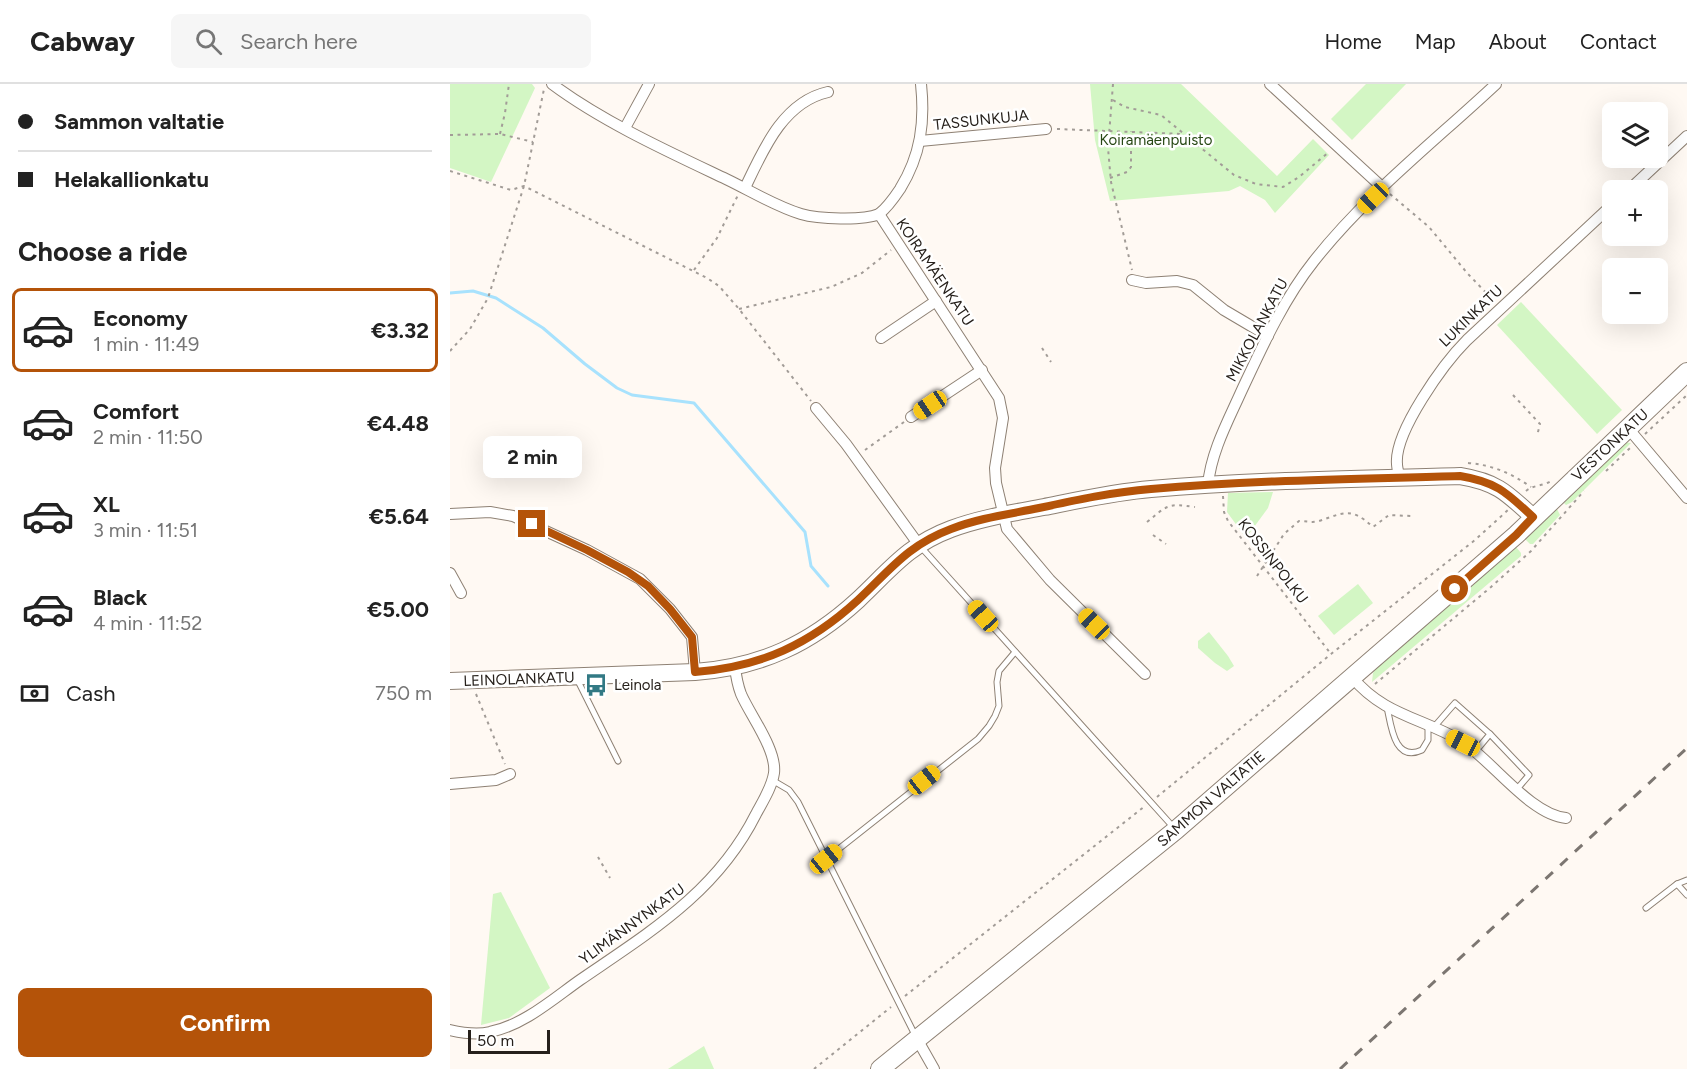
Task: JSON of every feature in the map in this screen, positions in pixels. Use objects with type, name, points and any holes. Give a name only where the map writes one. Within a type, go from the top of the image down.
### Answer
[{"type":"main road","name":"VESTONKATU","points":[[1533,517],[1633,434],[1687,372]]},
{"type":"main road","name":"SAMMON VALTATIE","points":[[880,1069],[1176,830],[1516,535],[1533,517]]},
{"type":"street","name":"KOIRAMÄENKATU","points":[[552,84],[626,128],[782,207],[804,215],[861,218],[879,214],[999,398],[1003,411],[1002,436],[995,468],[996,483],[1007,529],[1031,559],[1077,608],[1145,674]]},
{"type":"street","points":[[626,128],[648,84]]},
{"type":"street","points":[[879,214],[887,207],[907,177],[920,141],[923,111],[921,84]]},
{"type":"street","points":[[1270,84],[1383,188]]},
{"type":"street","name":"MIKKOLANKATU","points":[[1216,485],[1212,459],[1268,336],[1289,296],[1314,260],[1383,188],[1496,84]]},
{"type":"street","points":[[744,187],[780,125],[799,106],[819,94],[828,92]]},
{"type":"street","name":"TASSUNKUJA","points":[[920,141],[1046,129]]},
{"type":"street","points":[[1640,180],[1687,136]]},
{"type":"street","name":"LUKINKATU","points":[[1400,478],[1397,465],[1399,448],[1429,387],[1454,354],[1602,214]]},
{"type":"street","points":[[1132,280],[1146,283],[1177,281],[1193,285],[1224,310],[1268,336]]},
{"type":"street","points":[[881,338],[936,301]]},
{"type":"street","points":[[911,417],[982,370]]},
{"type":"street","points":[[816,408],[855,456],[918,545]]},
{"type":"street","points":[[1633,434],[1687,498]]},
{"type":"street","name":"LEINOLANKATU","points":[[450,681],[695,672],[735,668],[800,644],[859,599],[899,558],[918,545],[953,528],[1003,515],[1113,494],[1216,485],[1460,476],[1482,480],[1504,491],[1533,517]]},
{"type":"street","points":[[450,514],[478,512],[513,516],[587,550],[640,579],[670,609],[692,637],[695,672]]},
{"type":"street","points":[[450,573],[461,593]]},
{"type":"street","name":"YLIMÄNNYNKATU","points":[[450,1030],[482,1034],[500,1030],[534,1012],[670,918],[693,899],[732,854],[754,820],[775,768],[771,753],[741,695],[735,668]]},
{"type":"street","points":[[1352,677],[1365,691],[1387,707],[1463,743],[1542,811],[1566,818]]},
{"type":"street","points":[[450,784],[496,780],[510,774]]},
{"type":"street","points":[[917,1039],[934,1069]]},
{"type":"lane","points":[[918,545],[1176,830]]},
{"type":"lane","points":[[826,859],[978,739],[989,726],[999,706],[997,682],[999,671],[1015,651]]},
{"type":"lane","points":[[577,677],[618,761]]},
{"type":"lane","points":[[1387,707],[1392,735],[1399,748],[1411,754],[1422,750],[1428,740],[1430,727],[1455,703],[1490,734],[1529,775],[1517,789]]},
{"type":"lane","points":[[1475,752],[1490,734]]},
{"type":"lane","points":[[772,780],[784,786],[794,795],[917,1039]]},
{"type":"lane","points":[[1646,908],[1677,884],[1687,880]]},
{"type":"lane","points":[[1677,884],[1687,895]]},
{"type":"path","points":[[500,134],[509,84]]},
{"type":"path","points":[[450,351],[470,329],[488,298],[524,186],[545,84]]},
{"type":"path","points":[[1113,84],[1109,130],[1110,178],[1132,270],[1132,280]]},
{"type":"path","points":[[1113,100],[1125,107],[1161,115],[1234,175],[1257,184],[1283,187],[1299,177],[1335,146]]},
{"type":"path","points":[[1046,129],[1184,134]]},
{"type":"path","points":[[1110,178],[1127,172],[1131,167],[1131,131]]},
{"type":"path","points":[[450,135],[500,134],[533,142]]},
{"type":"path","points":[[450,171],[511,190],[524,186],[694,270],[719,286],[816,408]]},
{"type":"path","points":[[694,270],[717,238],[744,187]]},
{"type":"path","points":[[1383,188],[1430,227],[1468,274],[1501,308]]},
{"type":"path","points":[[739,309],[809,293],[840,283],[862,273],[898,245]]},
{"type":"path","points":[[1042,348],[1052,362]]},
{"type":"path","points":[[1513,395],[1540,424],[1537,436]]},
{"type":"path","points":[[1602,474],[1633,434],[1687,395]]},
{"type":"path","points":[[855,456],[911,417]]},
{"type":"path","points":[[1464,462],[1490,466],[1507,472],[1531,487]]},
{"type":"path","name":"KOSSINPOLKU","points":[[1216,485],[1228,521],[1331,654]]},
{"type":"path","points":[[1365,691],[1531,551],[1585,490]]},
{"type":"path","points":[[1147,522],[1173,503],[1195,507]]},
{"type":"path","points":[[1257,576],[1284,534],[1299,521],[1315,522],[1334,515],[1352,513],[1362,517],[1373,526],[1389,515],[1411,516]]},
{"type":"path","points":[[814,1069],[1151,802],[1499,519]]},
{"type":"path","points":[[1153,535],[1166,544]]},
{"type":"path","points":[[476,681],[477,697],[496,746],[510,774]]},
{"type":"path","points":[[598,857],[610,878]]},
{"type":"green space","points":[[450,84],[532,84],[535,88],[491,182],[450,168]]},
{"type":"green space","name":"Koiramäenpuisto","points":[[1090,84],[1181,84],[1277,176],[1313,139],[1329,155],[1275,213],[1265,200],[1240,186],[1229,191],[1110,201],[1095,140]]},
{"type":"green space","points":[[1366,84],[1406,84],[1352,140],[1331,119]]},
{"type":"green space","points":[[1521,302],[1622,410],[1597,434],[1497,325]]},
{"type":"green space","points":[[1623,442],[1631,443],[1572,502],[1566,505],[1564,503]]},
{"type":"green space","points":[[1273,492],[1268,508],[1246,538],[1227,512],[1228,493]]},
{"type":"green space","points":[[1557,509],[1560,515],[1533,544],[1530,544],[1525,539]]},
{"type":"green space","points":[[1516,547],[1521,556],[1372,682],[1373,673],[1377,667]]},
{"type":"green space","points":[[1358,584],[1373,603],[1334,635],[1318,616]]},
{"type":"green space","points":[[1209,632],[1234,666],[1227,671],[1198,648],[1198,641]]},
{"type":"green space","points":[[501,892],[550,988],[509,1018],[481,1025],[493,894]]},
{"type":"green space","points":[[704,1046],[714,1069],[668,1069]]},
{"type":"waterway","points":[[450,293],[473,291],[496,298],[543,328],[617,388],[632,395],[694,403],[805,532],[811,566],[828,586]]},
{"type":"railway","points":[[1340,1069],[1687,748]]},
{"type":"place","name":"Leinola","points":[[596,685]]},
{"type":"route","points":[[532,524],[587,550],[640,579],[648,586],[679,619],[692,637],[695,672],[742,666],[800,644],[848,609],[899,558],[918,545],[953,528],[1016,512],[1150,489],[1223,484],[1460,476],[1482,480],[1504,491],[1533,517],[1455,589]]}]
